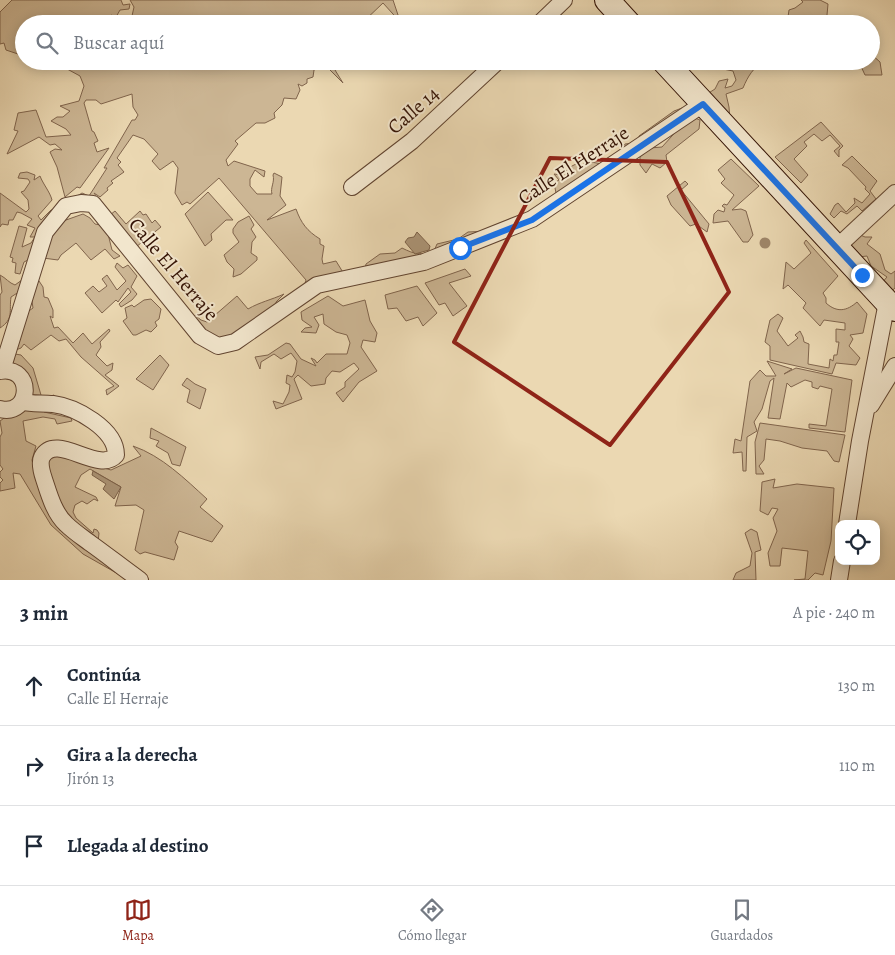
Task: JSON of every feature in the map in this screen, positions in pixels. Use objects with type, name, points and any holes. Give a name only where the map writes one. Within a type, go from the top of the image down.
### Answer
[{"type":"street","points":[[548,15],[564,0]]},
{"type":"street","points":[[607,0],[621,15]]},
{"type":"street","name":"Calle 14","points":[[352,187],[412,141],[488,70]]},
{"type":"street","points":[[672,70],[891,306],[866,413],[848,520]]},
{"type":"street","name":"Calle El Herraje","points":[[22,402],[25,389],[20,377],[15,372],[1,370],[45,232],[66,206],[81,203],[93,204],[200,336],[218,346],[235,342],[316,285],[424,262],[532,220],[703,104]]},
{"type":"street","points":[[836,248],[895,193]]},
{"type":"street","points":[[866,413],[895,366]]},
{"type":"street","points":[[0,410],[11,410],[22,402],[53,404],[73,409],[93,420],[107,433],[116,448],[116,455],[112,459],[104,461],[65,450],[51,449],[41,459],[41,470],[49,494],[65,523],[140,580]]},
{"type":"street","points":[[839,580],[841,565]]},
{"type":"highlighted area","points":[[550,158],[667,162],[729,292],[610,445],[454,342]]},
{"type":"shaded area","points":[[12,0],[121,0],[123,5],[130,4],[129,9],[120,10],[117,15],[15,15],[15,53],[6,50],[4,43],[0,44],[0,12]]},
{"type":"shaded area","points":[[130,0],[393,0],[398,15],[394,15],[383,3],[370,15],[132,15],[134,7]]},
{"type":"shaded area","points":[[801,0],[820,0],[828,4],[827,15],[788,15],[789,10],[803,2]]},
{"type":"shaded area","points":[[880,62],[882,75],[865,75],[863,70],[880,70]]},
{"type":"shaded area","points":[[69,70],[314,70],[313,77],[307,79],[307,83],[302,86],[298,84],[300,90],[296,99],[284,98],[282,105],[274,113],[275,118],[265,123],[256,123],[235,141],[238,144],[226,160],[228,166],[234,161],[265,171],[264,177],[255,170],[250,179],[250,186],[257,194],[272,194],[274,173],[282,177],[280,196],[286,205],[267,220],[296,209],[305,226],[320,239],[320,244],[324,246],[323,264],[336,261],[344,274],[304,287],[306,280],[219,178],[190,204],[187,202],[182,205],[175,193],[178,168],[173,161],[160,170],[152,161],[158,154],[144,139],[133,135],[117,158],[121,162],[118,165],[124,172],[111,181],[113,183],[107,188],[108,190],[100,197],[94,193],[97,197],[95,203],[74,198],[82,193],[89,196],[107,168],[104,168],[132,120],[135,120],[138,115],[133,107],[132,94],[101,104],[96,100],[86,100],[84,103],[92,131],[98,141],[94,143],[97,152],[109,148],[80,188],[77,187],[65,197],[57,167],[50,152],[55,149],[62,150],[55,144],[50,145],[39,137],[7,154],[18,131],[14,130],[18,113],[36,110],[46,137],[71,135],[66,129],[51,121],[57,117],[63,117],[70,111],[60,106],[79,101],[84,86],[80,76]]},
{"type":"shaded area","points":[[330,70],[335,70],[343,83]]},
{"type":"shaded area","points":[[728,70],[754,70],[743,88],[726,94],[730,121],[707,94],[715,89],[719,81],[728,79],[725,88],[732,86],[736,80],[733,71]]},
{"type":"shaded area","points":[[682,108],[684,114],[561,196],[556,193],[554,183],[559,180],[554,174],[561,175],[572,166],[578,163],[582,166],[586,161],[602,164],[619,152],[625,144],[634,143],[639,140],[639,136],[674,111]]},
{"type":"shaded area","points":[[692,117],[700,120],[699,129],[666,155],[667,162],[660,168],[652,164],[646,173],[640,165],[640,157],[650,148],[662,147]]},
{"type":"shaded area","points":[[821,122],[843,146],[839,150],[839,157],[834,151],[840,146],[830,135],[822,141],[814,134],[804,142],[807,146],[794,159],[808,175],[801,183],[775,157]]},
{"type":"shaded area","points":[[852,156],[877,181],[870,191],[876,199],[862,211],[857,206],[847,214],[841,211],[834,218],[830,214],[838,203],[846,212],[855,203],[854,198],[862,203],[870,194],[848,168],[842,165]]},
{"type":"shaded area","points":[[731,159],[759,186],[732,210],[741,209],[746,211],[753,235],[748,242],[743,242],[728,221],[713,223],[714,214],[718,210],[724,212],[725,208],[722,206],[724,204],[727,205],[734,195],[721,183],[725,179],[718,170]]},
{"type":"shaded area","points":[[27,172],[35,175],[34,180],[40,176],[52,200],[38,216],[41,220],[51,210],[57,209],[30,259],[24,262],[20,274],[15,273],[16,263],[12,262],[13,258],[10,257],[19,226],[27,228],[22,247],[31,243],[35,237],[30,237],[35,228],[27,225],[32,219],[17,212],[13,220],[9,220],[8,225],[2,224],[0,227],[0,193],[26,212],[29,209],[28,200],[21,192],[24,191],[30,182],[28,179],[18,178],[20,173]]},
{"type":"shaded area","points":[[685,181],[688,184],[681,190],[709,224],[707,232],[696,224],[690,226],[671,205],[667,196]]},
{"type":"shaded area","points":[[208,192],[233,220],[226,220],[211,234],[212,240],[205,246],[185,214]]},
{"type":"shaded area","points":[[543,202],[549,204],[506,223],[525,214]]},
{"type":"shaded area","points":[[115,211],[126,224],[140,211],[143,215],[146,214],[152,223],[155,220],[161,227],[136,247],[110,215]]},
{"type":"shaded area","points":[[83,214],[95,224],[106,226],[112,250],[120,256],[114,259],[105,249],[91,260],[76,243],[61,255],[58,260],[43,258],[49,232],[66,220]]},
{"type":"shaded area","points":[[249,216],[254,225],[251,229],[256,237],[252,242],[251,253],[257,257],[257,260],[241,274],[233,277],[234,269],[227,262],[224,255],[239,242],[233,233],[233,229],[238,222]]},
{"type":"shaded area","points":[[488,231],[422,260],[365,269],[366,264],[380,254],[395,253],[402,248],[421,254],[434,251],[437,244],[458,239],[468,232]]},
{"type":"shaded area","points":[[417,232],[430,246],[429,250],[415,254],[405,242],[408,238],[414,237]]},
{"type":"shaded area","points":[[858,234],[872,237],[867,244],[880,254],[885,270],[891,274],[895,271],[895,288],[887,295],[880,285],[887,277],[871,266],[867,256],[859,257],[848,245]]},
{"type":"shaded area","points":[[806,240],[838,276],[823,293],[826,303],[842,310],[857,302],[867,314],[863,333],[850,335],[853,339],[849,346],[860,358],[856,365],[836,363],[832,374],[770,360],[770,346],[765,342],[770,320],[778,314],[783,318],[777,331],[788,346],[798,338],[795,335],[800,331],[804,342],[809,344],[808,364],[829,368],[830,359],[833,361],[834,355],[837,355],[839,342],[836,342],[836,329],[845,330],[845,323],[824,320],[820,326],[803,308],[806,303],[788,285],[783,289],[786,262],[794,269],[811,253],[804,243]]},
{"type":"shaded area","points":[[117,263],[123,268],[128,265],[137,276],[131,287],[137,294],[132,300],[121,307],[119,304],[131,292],[128,288],[118,302],[116,300],[102,313],[85,293],[93,286],[99,292],[107,286],[102,279],[107,275],[117,290],[126,281],[115,267]]},
{"type":"shaded area","points":[[465,269],[471,276],[449,283],[467,306],[453,316],[445,303],[439,305],[425,283]]},
{"type":"shaded area","points":[[0,275],[15,285],[26,277],[22,290],[11,297],[9,318],[0,328],[0,295],[2,292]]},
{"type":"shaded area","points":[[35,275],[43,287],[44,297],[48,298],[53,310],[53,318],[50,316],[54,328],[58,327],[73,343],[83,333],[92,344],[109,329],[110,331],[100,342],[101,347],[96,355],[107,366],[113,363],[112,370],[105,375],[119,386],[107,395],[106,390],[114,386],[81,357],[66,339],[59,341],[51,335],[31,350],[24,344],[21,348],[13,351],[23,315],[33,308],[31,295]]},
{"type":"shaded area","points":[[417,286],[437,313],[423,326],[418,317],[406,321],[397,308],[388,309],[385,295]]},
{"type":"shaded area","points":[[284,294],[276,302],[276,310],[218,343],[195,321],[195,315],[207,322],[237,296],[248,309]]},
{"type":"shaded area","points":[[328,296],[343,306],[365,300],[370,321],[377,333],[375,342],[363,340],[361,347],[377,371],[359,382],[343,402],[336,393],[345,387],[345,382],[359,369],[354,363],[340,372],[332,371],[326,378],[325,384],[311,386],[298,375],[294,379],[302,399],[276,409],[273,401],[283,404],[290,385],[286,383],[287,375],[292,377],[297,361],[291,353],[281,359],[274,354],[261,362],[260,369],[255,357],[268,355],[286,343],[290,344],[301,359],[316,366],[311,358],[317,363],[326,354],[347,354],[350,343],[347,335],[336,332],[324,324],[323,314],[314,317],[319,325],[316,333],[301,332],[305,328],[312,327],[302,320],[301,312]]},
{"type":"shaded area","points":[[151,299],[161,309],[159,319],[155,322],[157,326],[151,332],[146,330],[133,335],[123,321],[127,318],[125,308],[132,305],[134,307],[144,300]]},
{"type":"shaded area","points":[[15,354],[21,355],[33,368],[41,399],[54,395],[54,400],[33,402],[30,381],[12,368]]},
{"type":"shaded area","points":[[160,355],[169,365],[153,390],[136,379]]},
{"type":"shaded area","points":[[767,361],[792,369],[784,374],[796,368],[852,380],[845,432],[809,428],[809,424],[826,426],[832,389],[820,386],[818,389],[812,387],[812,382],[805,380],[791,387],[787,383],[780,419],[768,418],[774,378],[770,381],[762,409],[754,422],[757,431],[747,437],[746,471],[743,471],[742,452],[733,453],[735,439],[741,441],[750,381],[760,370],[766,376],[776,376]]},
{"type":"shaded area","points":[[187,378],[206,389],[200,409],[187,402],[190,390],[182,385]]},
{"type":"shaded area","points":[[24,404],[44,407],[44,412],[71,418],[72,421],[57,424],[55,419],[43,417],[23,421],[26,441],[36,446],[32,460],[35,474],[52,512],[120,575],[83,554],[51,525],[20,474],[13,473],[15,488],[0,491],[0,483],[3,480],[0,477],[0,472],[3,469],[0,465],[0,437],[2,433],[0,421]]},
{"type":"shaded area","points":[[760,423],[845,435],[839,462],[834,461],[827,451],[802,448],[766,439],[764,460],[759,466],[764,474],[756,474],[755,442]]},
{"type":"shaded area","points":[[151,428],[186,447],[180,466],[172,464],[168,453],[156,446],[159,441],[150,438]]},
{"type":"shaded area","points":[[133,446],[144,450],[163,462],[182,476],[207,499],[200,507],[223,526],[212,542],[179,531],[175,542],[178,547],[174,560],[145,552],[140,554],[135,550],[144,510],[136,505],[115,506],[121,487],[90,469],[81,475],[75,487],[96,497],[98,501],[94,499],[87,504],[82,501],[75,505],[73,512],[76,518],[93,533],[94,529],[97,530],[99,533],[98,543],[71,524],[53,495],[44,460],[50,453],[111,470],[141,456]]},
{"type":"shaded area","points":[[93,471],[121,487],[114,499],[103,489],[106,484],[92,475]]},
{"type":"shaded area","points":[[775,479],[773,488],[797,484],[834,488],[831,541],[823,575],[815,573],[808,580],[794,580],[805,579],[808,551],[782,548],[780,566],[770,566],[768,553],[777,531],[773,518],[778,509],[772,508],[768,515],[760,511],[762,482]]},
{"type":"shaded area","points":[[751,529],[757,532],[761,550],[755,552],[756,580],[733,580],[736,573],[750,566],[752,553],[745,533]]},
{"type":"route","points":[[460,248],[532,220],[703,104],[862,275]]}]
